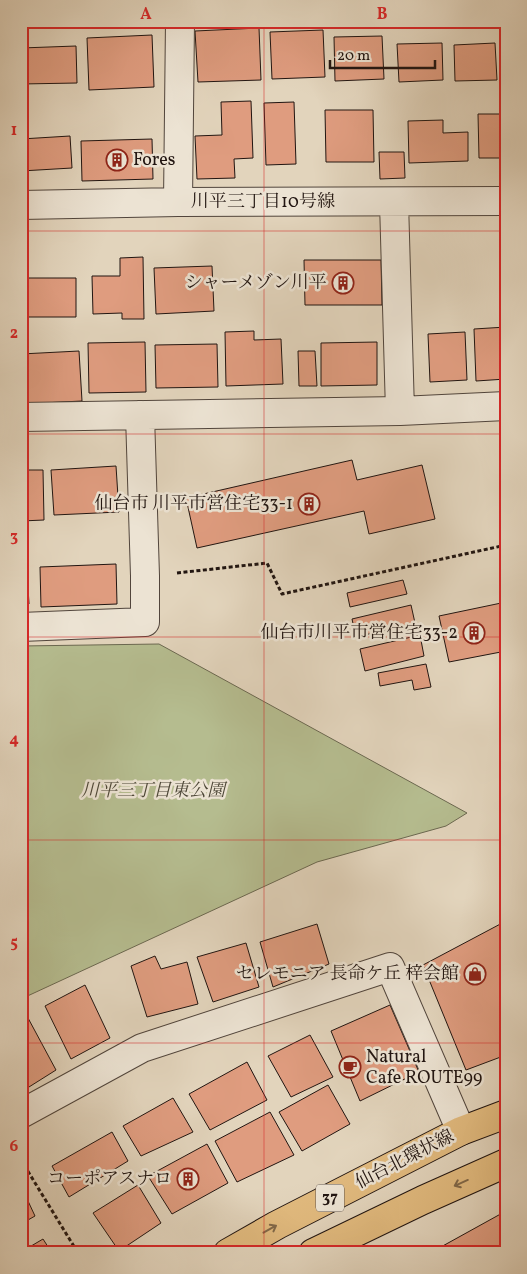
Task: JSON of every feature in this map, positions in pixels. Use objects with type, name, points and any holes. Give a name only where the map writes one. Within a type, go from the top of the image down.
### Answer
[{"type":"main road","name":"仙台北環状線","points":[[228,1253],[276,1225],[461,1131],[506,1114]]},
{"type":"main road","name":"37","points":[[313,1253],[423,1200],[506,1163]]},
{"type":"street","points":[[178,202],[180,21]]},
{"type":"street","name":"川平三丁目10号線","points":[[21,205],[506,200]]},
{"type":"street","points":[[394,202],[400,411]]},
{"type":"street","points":[[21,417],[400,411],[506,406]]},
{"type":"street","points":[[21,627],[145,622],[140,415]]},
{"type":"street","points":[[21,1114],[142,1048],[390,968],[461,1131]]},
{"type":"path","points":[[145,576],[267,563],[282,594],[506,545]]},
{"type":"path","points":[[21,1160],[78,1253]]},
{"type":"green space","name":"川平三丁目東公園","points":[[159,644],[467,813],[446,826],[317,862],[21,999],[21,646]]},
{"type":"building","points":[[259,28],[261,80],[198,82],[195,31]]},
{"type":"building","points":[[323,30],[325,77],[272,79],[270,32]]},
{"type":"building","points":[[152,35],[154,87],[89,90],[87,38]]},
{"type":"building","points":[[382,36],[384,79],[335,81],[334,37]]},
{"type":"building","points":[[442,43],[443,80],[399,82],[397,44]]},
{"type":"building","points":[[495,43],[497,80],[455,81],[454,45]]},
{"type":"building","points":[[76,46],[77,83],[21,84],[21,48]]},
{"type":"building","points":[[251,101],[253,158],[234,159],[235,178],[197,179],[195,136],[222,135],[221,102]]},
{"type":"building","points":[[294,102],[296,164],[266,165],[264,103]]},
{"type":"building","points":[[325,110],[373,110],[374,162],[326,162]]},
{"type":"building","points":[[478,114],[506,114],[506,158],[479,158]]},
{"type":"building","points":[[443,120],[443,133],[468,132],[468,161],[409,163],[408,121]]},
{"type":"building","points":[[70,136],[72,168],[21,171],[21,139]]},
{"type":"building","name":"Fores","points":[[152,139],[153,179],[82,181],[81,141]]},
{"type":"building","points":[[379,152],[404,152],[405,178],[380,179]]},
{"type":"building","points":[[143,257],[144,319],[122,319],[122,313],[93,314],[92,276],[120,276],[120,258]]},
{"type":"building","name":"シャーメゾン川平","points":[[304,260],[381,260],[382,305],[305,305]]},
{"type":"building","points":[[212,266],[214,311],[156,314],[154,268]]},
{"type":"building","points":[[24,278],[76,278],[76,317],[24,317]]},
{"type":"building","points":[[506,327],[506,379],[476,381],[474,329]]},
{"type":"building","points":[[254,331],[254,340],[281,339],[283,384],[226,386],[225,332]]},
{"type":"building","points":[[465,332],[467,380],[430,382],[428,334]]},
{"type":"building","points":[[145,342],[146,392],[89,393],[88,343]]},
{"type":"building","points":[[377,342],[377,385],[321,386],[321,343]]},
{"type":"building","points":[[217,344],[218,387],[156,388],[155,345]]},
{"type":"building","points":[[79,351],[82,401],[22,404],[21,354]]},
{"type":"building","points":[[298,351],[315,351],[317,386],[299,386]]},
{"type":"building","name":"仙台市 川平市営住宅33-1","points":[[352,460],[357,480],[422,465],[435,519],[369,534],[364,511],[197,548],[186,498]]},
{"type":"building","points":[[116,466],[119,512],[54,515],[51,470]]},
{"type":"building","points":[[21,470],[43,470],[44,520],[21,521]]},
{"type":"building","points":[[21,555],[26,555],[29,604],[21,604]]},
{"type":"building","points":[[116,564],[117,604],[41,607],[40,567]]},
{"type":"building","points":[[403,580],[407,594],[350,607],[347,593]]},
{"type":"building","name":"仙台市川平市営住宅33-2","points":[[506,602],[506,651],[449,662],[439,616]]},
{"type":"building","points":[[411,605],[415,623],[356,637],[352,619]]},
{"type":"building","points":[[420,635],[424,656],[365,671],[360,649]]},
{"type":"building","points":[[426,664],[431,687],[414,690],[412,680],[380,686],[378,673]]},
{"type":"building","points":[[506,921],[506,1055],[466,1070],[423,965]]},
{"type":"building","points":[[317,924],[329,964],[273,987],[260,942]]},
{"type":"building","points":[[246,943],[259,987],[213,1002],[197,957]]},
{"type":"building","points":[[155,956],[161,969],[187,962],[198,1004],[147,1017],[131,966]]},
{"type":"building","points":[[85,985],[110,1038],[71,1059],[45,1006]]},
{"type":"building","points":[[390,1005],[419,1072],[360,1101],[331,1031]]},
{"type":"building","points":[[28,1018],[56,1070],[21,1092],[21,1022]]},
{"type":"building","points":[[310,1035],[333,1077],[291,1097],[268,1056]]},
{"type":"building","points":[[247,1062],[267,1100],[210,1130],[189,1094]]},
{"type":"building","points":[[328,1085],[350,1124],[302,1151],[279,1112]]},
{"type":"building","points":[[173,1098],[193,1132],[141,1156],[123,1126]]},
{"type":"building","points":[[270,1112],[294,1155],[237,1182],[215,1141]]},
{"type":"building","points":[[112,1132],[128,1161],[69,1197],[52,1166]]},
{"type":"building","name":"コーポアスナロ","points":[[207,1144],[228,1183],[172,1214],[148,1176]]},
{"type":"building","points":[[138,1185],[161,1223],[119,1251],[93,1213]]},
{"type":"building","points":[[21,1186],[35,1216],[21,1224]]},
{"type":"building","points":[[506,1211],[506,1253],[430,1253]]},
{"type":"building","points":[[43,1239],[52,1253],[21,1253],[21,1252]]},
{"type":"place","name":"Fores","points":[[117,160]]},
{"type":"place","name":"シャーメゾン川平","points":[[343,283]]},
{"type":"place","name":"仙台市 川平市営住宅33-1","points":[[309,504]]},
{"type":"place","name":"仙台市川平市営住宅33-2","points":[[474,633]]},
{"type":"place","name":"セレモニア 長命ケ丘 梓会館","points":[[475,974]]},
{"type":"place","name":"Natural Cafe ROUTE99","points":[[350,1067]]},
{"type":"place","name":"コーポアスナロ","points":[[188,1179]]}]
